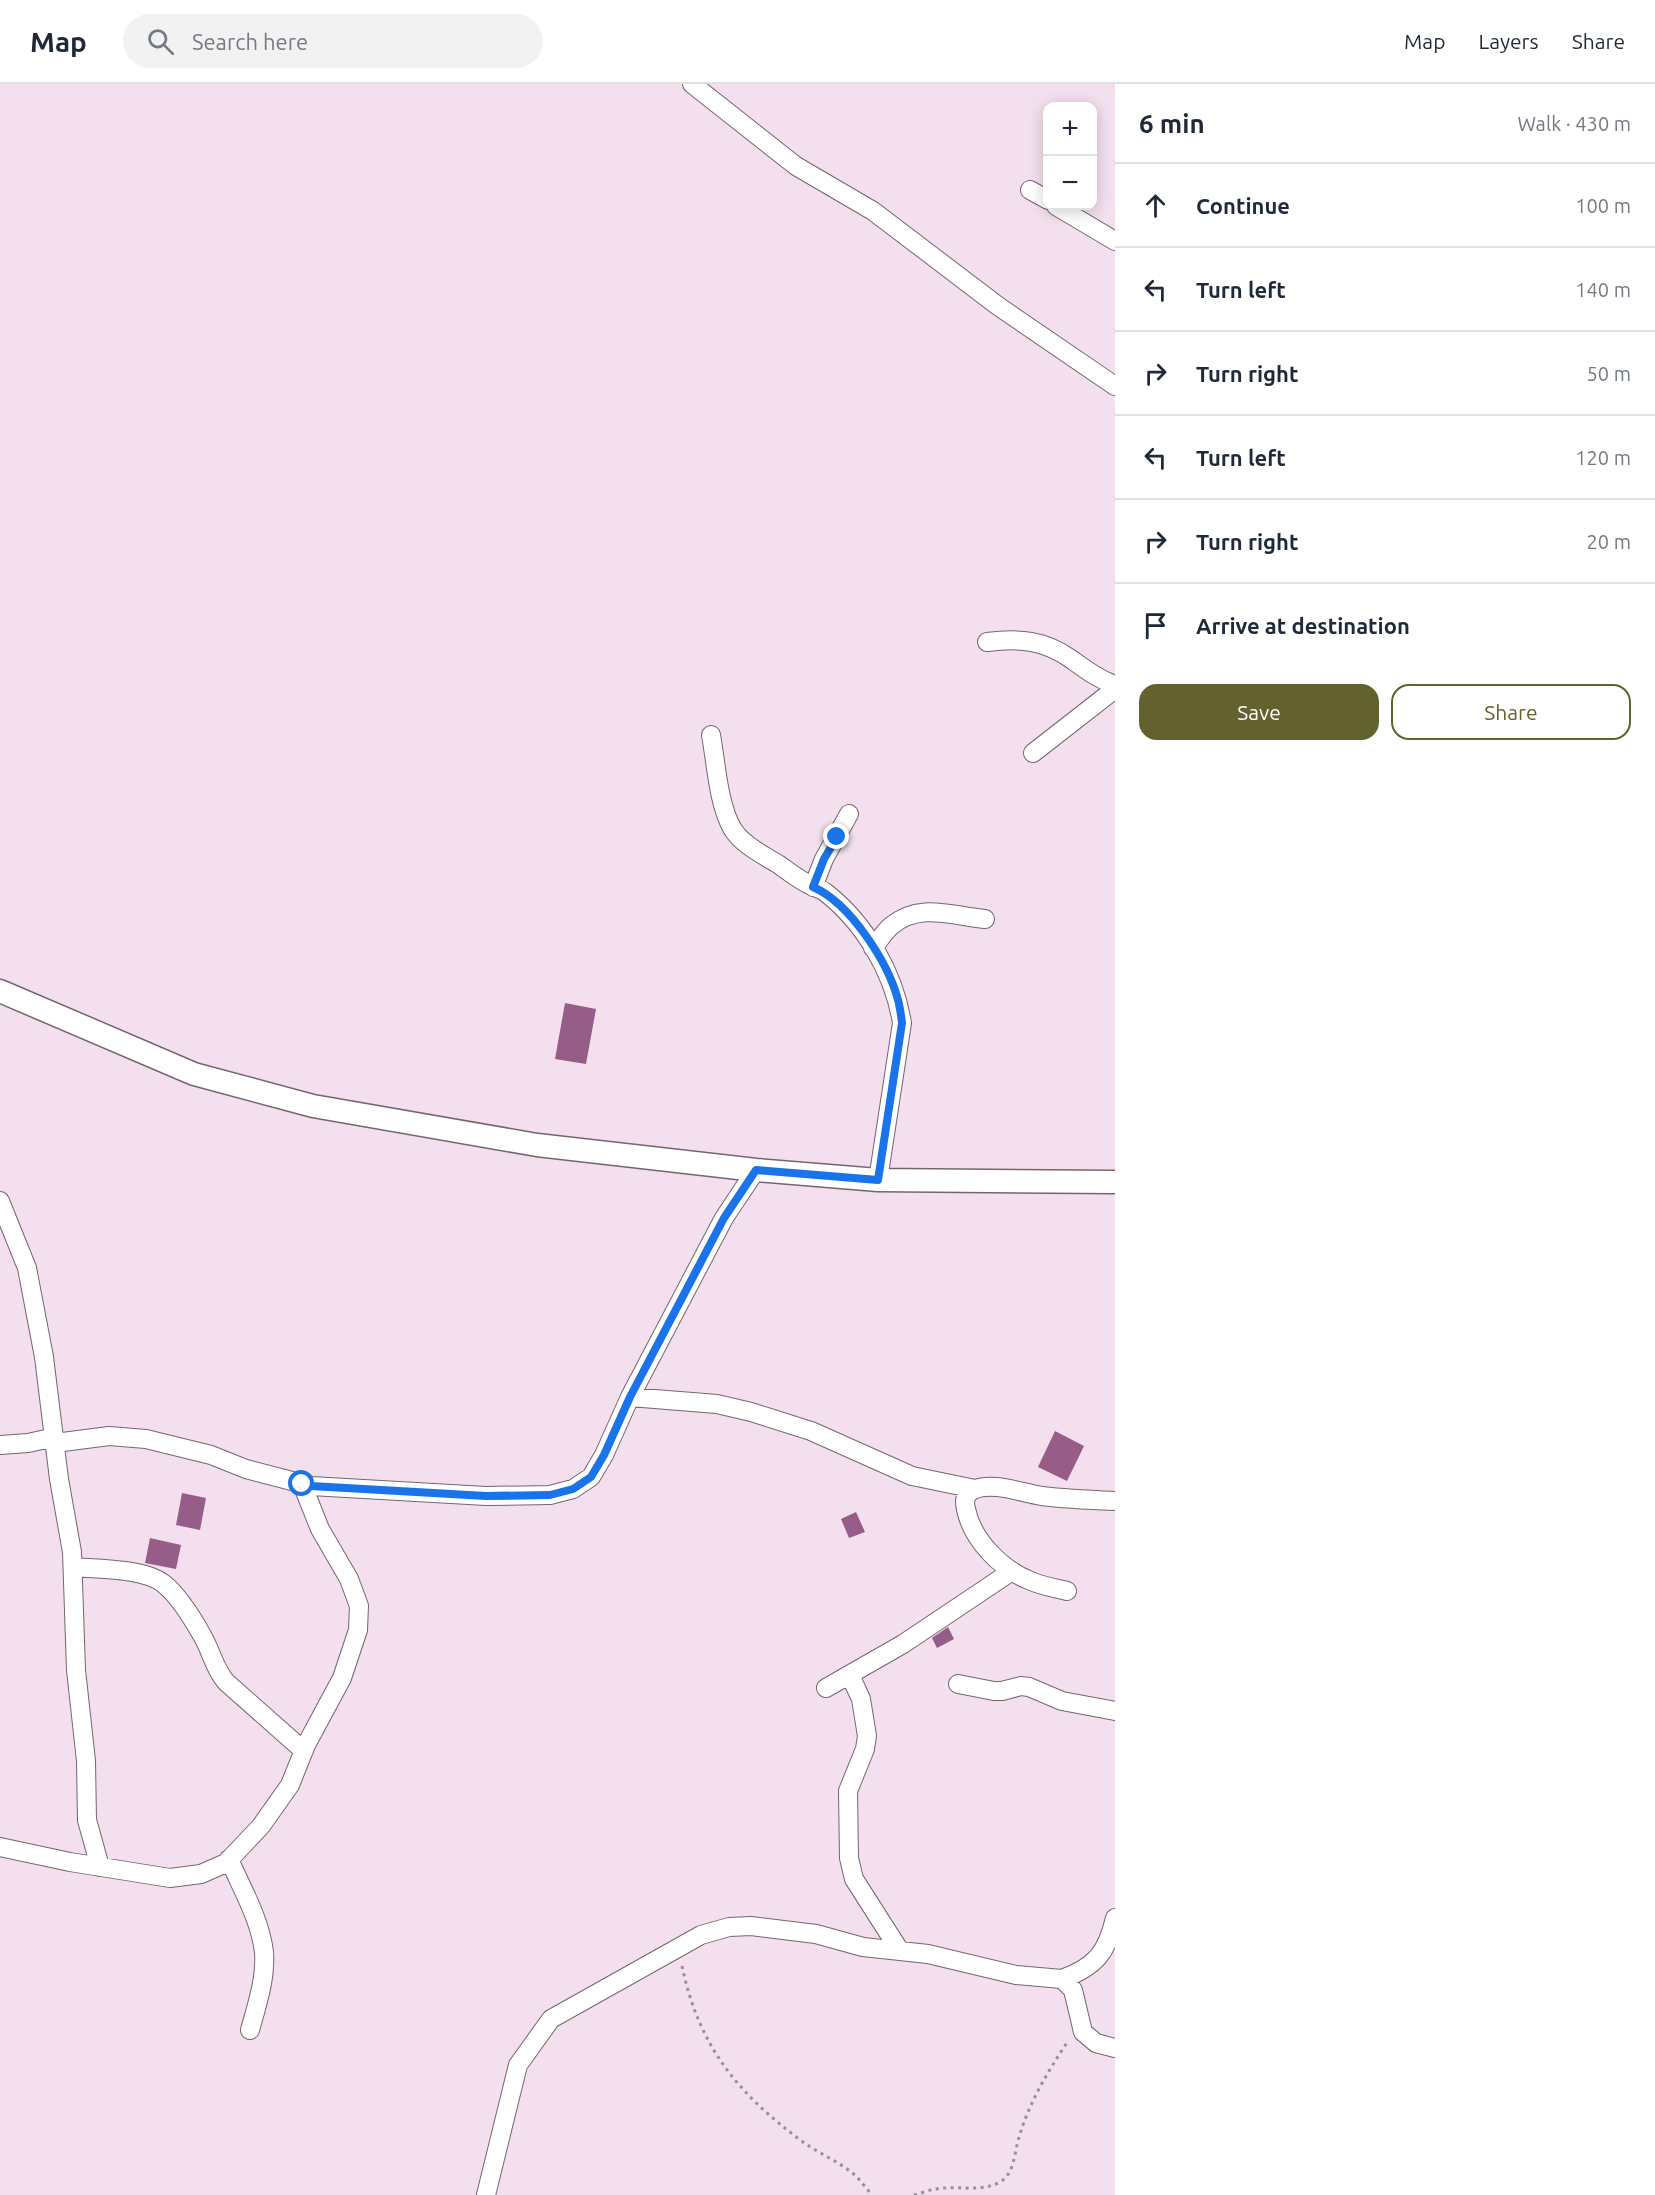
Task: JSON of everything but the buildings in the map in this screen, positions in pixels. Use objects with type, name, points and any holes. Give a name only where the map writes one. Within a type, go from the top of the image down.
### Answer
[{"type":"street","points":[[692,84],[796,166],[873,211],[998,306],[1115,386]]},
{"type":"street","points":[[1030,190],[1043,198]]},
{"type":"street","points":[[1063,210],[1115,241]]},
{"type":"street","points":[[987,642],[1005,640],[1040,642],[1054,648],[1100,679],[1115,685]]},
{"type":"street","points":[[1033,753],[1115,689]]},
{"type":"street","points":[[711,735],[724,805],[732,829],[748,844],[813,887],[823,891],[849,914],[884,967],[898,999],[902,1023],[878,1180]]},
{"type":"street","points":[[813,887],[824,859],[849,814]]},
{"type":"street","points":[[873,948],[890,927],[911,914],[923,911],[985,919]]},
{"type":"street","points":[[0,982],[41,1008]]},
{"type":"street","points":[[0,991],[194,1074],[313,1106],[537,1145],[756,1170],[878,1180],[1115,1182]]},
{"type":"street","points":[[0,1445],[109,1436],[146,1439],[211,1455],[246,1469],[311,1486],[486,1496],[550,1495],[573,1489],[591,1477],[604,1455],[630,1397],[724,1218],[756,1170]]},
{"type":"street","points":[[0,1201],[27,1268],[35,1305],[59,1479],[72,1552],[76,1670],[86,1761],[87,1820],[100,1867]]},
{"type":"street","points":[[630,1397],[717,1404],[751,1412],[811,1431],[912,1476],[975,1490],[1001,1488],[1040,1496],[1115,1501]]},
{"type":"street","points":[[0,1847],[170,1878],[201,1874],[226,1863],[261,1826],[290,1785],[304,1751],[342,1678],[358,1630],[359,1606],[349,1579],[320,1529],[302,1484]]},
{"type":"street","points":[[975,1490],[966,1496],[964,1503],[974,1532],[987,1549],[1012,1571],[1031,1581],[1067,1591]]},
{"type":"street","points":[[73,1567],[134,1573],[164,1583],[199,1629],[217,1672],[304,1751]]},
{"type":"street","points":[[826,1688],[955,1611],[1012,1571]]},
{"type":"street","points":[[850,1675],[861,1699],[867,1724],[867,1736],[865,1749],[849,1791],[849,1858],[854,1880],[900,1951]]},
{"type":"street","points":[[958,1684],[994,1691],[1021,1686],[1029,1687],[1062,1701],[1115,1711]]},
{"type":"street","points":[[230,1859],[257,1922],[264,1952],[264,1973],[250,2030]]},
{"type":"street","points":[[486,2195],[518,2065],[551,2019],[710,1932],[729,1927],[751,1926],[816,1934],[863,1947],[928,1954],[1016,1975],[1062,1979],[1081,1972],[1093,1963],[1111,1936],[1115,1918]]},
{"type":"street","points":[[1062,1979],[1073,1990],[1079,2023],[1083,2032],[1096,2043],[1115,2048]]},
{"type":"path","points":[[678,1948],[686,1988],[707,2040],[725,2069],[782,2126],[856,2176],[872,2195]]},
{"type":"path","points":[[914,2195],[935,2189],[981,2189],[1001,2181],[1011,2170],[1032,2102],[1049,2068],[1079,2023]]},
{"type":"route","points":[[302,1484],[486,1496],[550,1495],[573,1489],[591,1477],[604,1455],[630,1397],[724,1218],[756,1170],[878,1180],[902,1023],[898,999],[884,967],[866,937],[849,914],[823,891],[813,887],[824,859],[837,837]]}]
